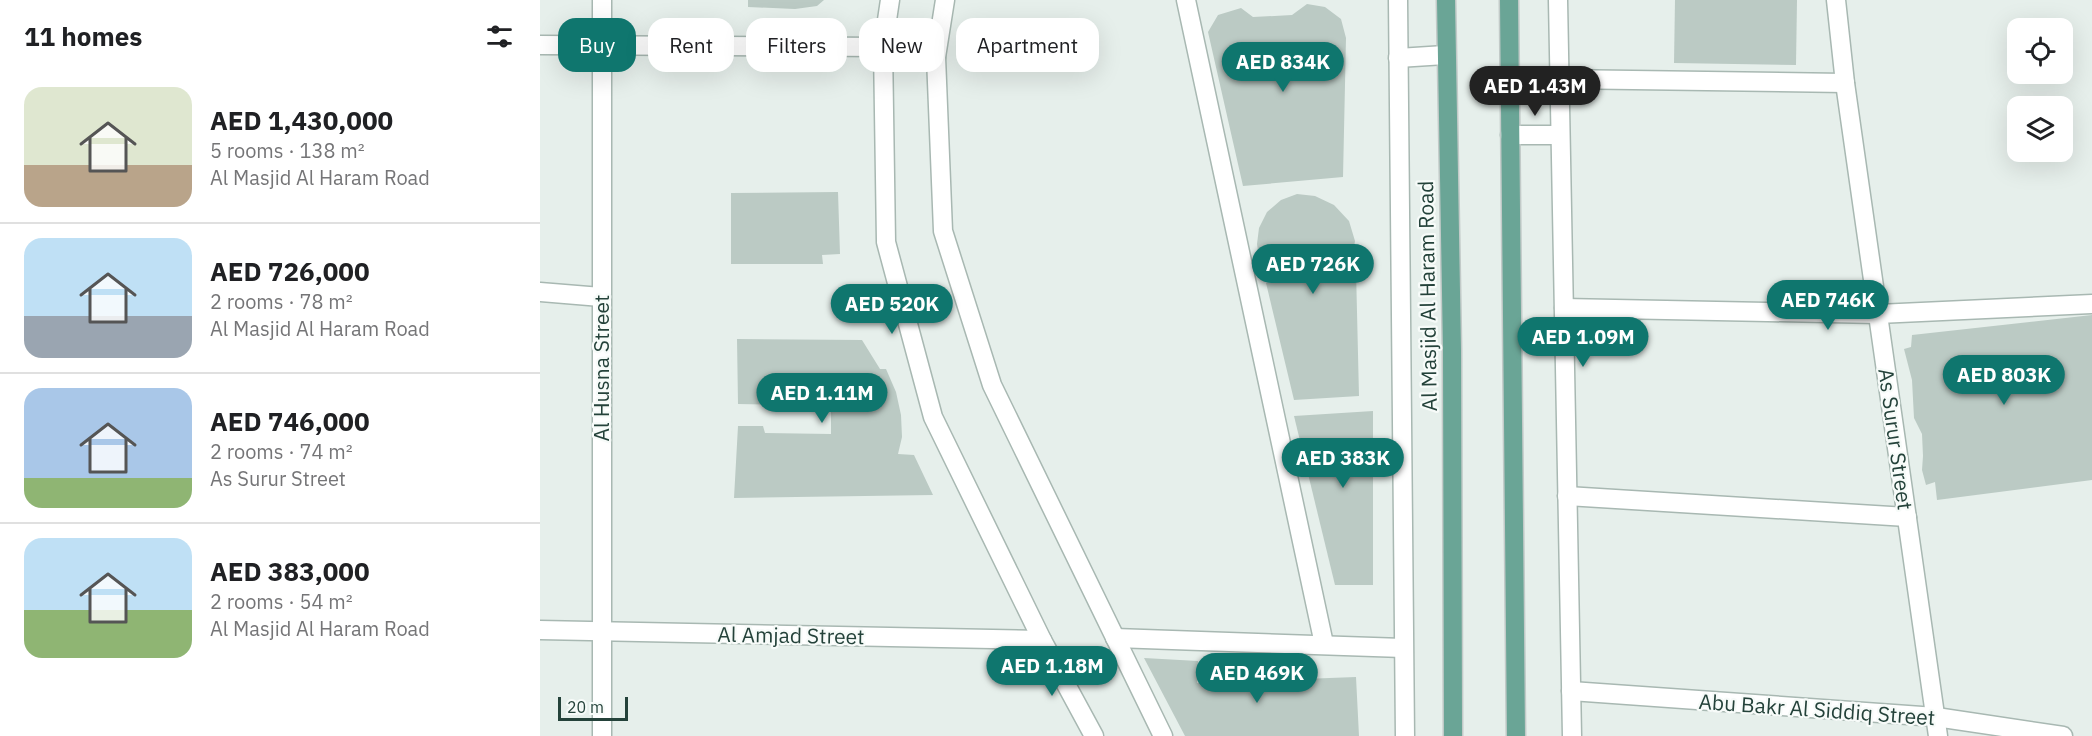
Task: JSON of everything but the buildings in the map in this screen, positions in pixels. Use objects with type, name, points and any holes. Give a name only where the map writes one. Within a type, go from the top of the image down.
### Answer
[{"type":"main road","name":"Al Masjid Al Haram Road","points":[[1446,0],[1445,55],[1452,351],[1453,736]]},
{"type":"main road","points":[[1509,0],[1516,736]]},
{"type":"street","name":"Al Husna Street","points":[[602,0],[602,18]]},
{"type":"street","points":[[887,18],[890,0]]},
{"type":"street","points":[[942,18],[945,0]]},
{"type":"street","points":[[1186,0],[1324,644]]},
{"type":"street","points":[[1398,0],[1405,736]]},
{"type":"street","points":[[1558,0],[1572,736]]},
{"type":"street","name":"As Surur Street","points":[[1836,0],[1845,83],[1938,736]]},
{"type":"street","points":[[540,45],[558,45]]},
{"type":"street","points":[[636,46],[859,46]]},
{"type":"street","points":[[1398,58],[1445,55]]},
{"type":"street","name":"Al Husna Street","points":[[601,72],[602,736]]},
{"type":"street","points":[[883,72],[886,242],[933,417],[1042,640],[1094,736]]},
{"type":"street","points":[[937,72],[943,231],[992,385],[1163,736]]},
{"type":"street","points":[[1559,79],[1845,83]]},
{"type":"street","points":[[1510,135],[1560,135]]},
{"type":"street","points":[[540,292],[601,297]]},
{"type":"street","points":[[1564,308],[1878,314],[2092,304]]},
{"type":"street","points":[[1567,496],[1907,517]]},
{"type":"street","name":"Al Amjad Street","points":[[540,630],[1042,640]]},
{"type":"street","points":[[1115,638],[1403,648]]},
{"type":"street","name":"Abu Bakr Al Siddiq Street","points":[[1571,691],[1936,717],[2063,736]]}]
